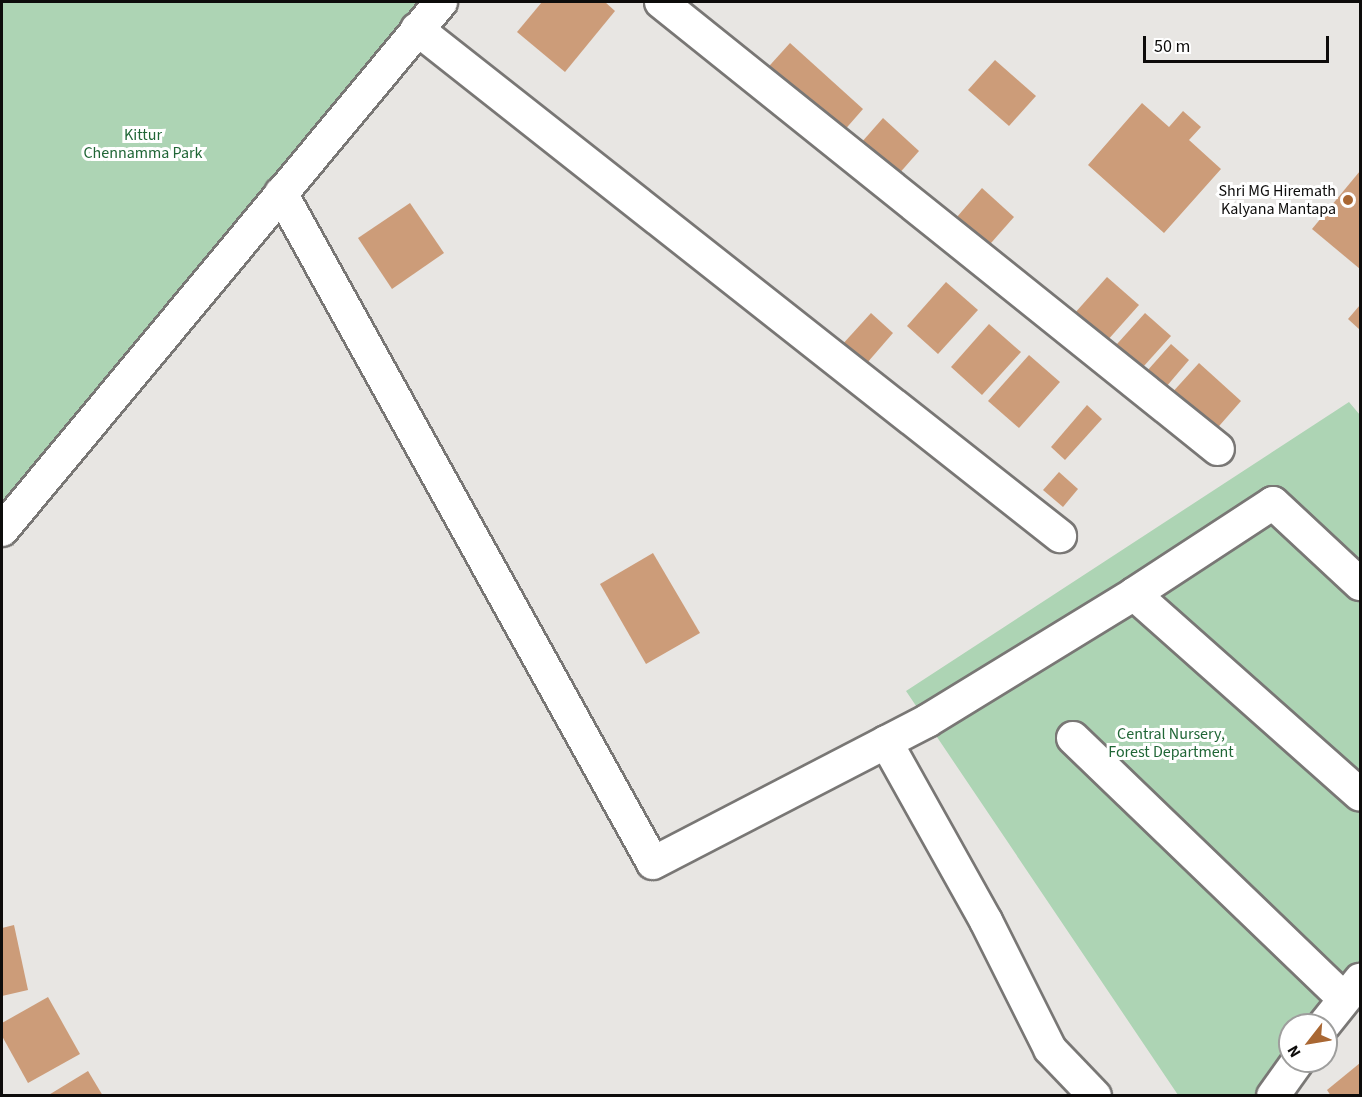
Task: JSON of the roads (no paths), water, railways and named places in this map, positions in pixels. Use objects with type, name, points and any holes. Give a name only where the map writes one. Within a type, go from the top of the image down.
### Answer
[{"type":"street","points":[[2,530],[441,2]]},
{"type":"street","points":[[661,2],[1218,449]]},
{"type":"street","points":[[417,29],[1060,536]]},
{"type":"street","points":[[281,193],[653,863],[885,742],[1134,594],[1273,503],[1360,584]]},
{"type":"street","points":[[1134,594],[1360,795]]},
{"type":"street","points":[[1073,738],[1352,989],[1333,1013]]},
{"type":"street","points":[[885,742],[986,921],[1050,1049],[1095,1095]]},
{"type":"street","points":[[1273,1095],[1289,1073]]},
{"type":"place","name":"Shri MG Hiremath Kalyana Mantapa","points":[[1348,200]]},
{"type":"park label","name":"Kittur Chennamma Park","points":[[143,144]]},
{"type":"park label","name":"Central Nursery, Forest Department","points":[[1171,743]]}]
